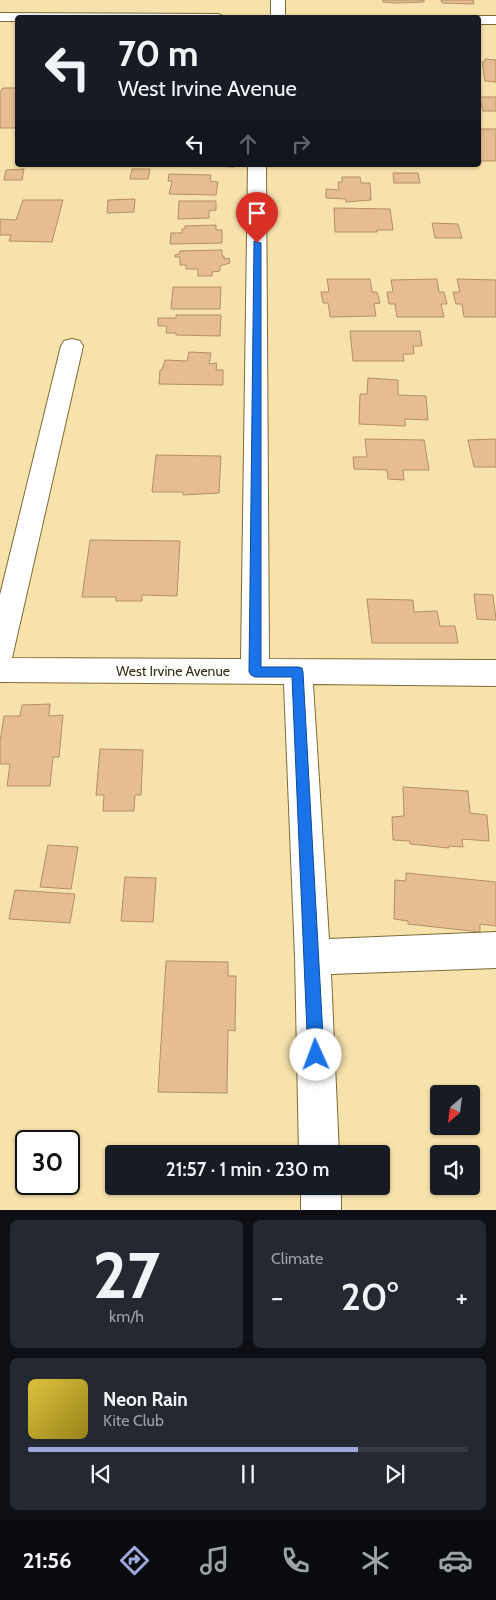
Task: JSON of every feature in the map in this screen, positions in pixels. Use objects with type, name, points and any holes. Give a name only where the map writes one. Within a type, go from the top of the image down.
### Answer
[{"type":"street","points":[[278,0],[278,15]]},
{"type":"street","points":[[0,17],[15,17]]},
{"type":"street","points":[[481,20],[496,20]]},
{"type":"street","points":[[255,672],[257,167]]},
{"type":"street","points":[[0,653],[72,346]]},
{"type":"street","name":"West Irvine Avenue","points":[[0,670],[496,673]]},
{"type":"street","points":[[298,672],[313,957],[320,1145]]},
{"type":"street","points":[[313,957],[496,950]]},
{"type":"street","points":[[321,1195],[322,1210]]},
{"type":"building","points":[[383,0],[424,0],[424,2],[395,3],[383,2]]},
{"type":"building","points":[[441,0],[473,0],[474,4],[442,3]]},
{"type":"building","points":[[485,59],[496,60],[496,82],[485,81],[482,62],[485,62]]},
{"type":"building","points":[[3,88],[15,88],[15,128],[0,128],[0,92]]},
{"type":"building","points":[[481,97],[496,97],[496,111],[483,111]]},
{"type":"building","points":[[481,129],[496,129],[496,161],[481,161]]},
{"type":"building","points":[[24,169],[22,180],[4,180],[6,170]]},
{"type":"building","points":[[132,169],[150,169],[148,179],[130,179]]},
{"type":"building","points":[[393,173],[418,173],[420,183],[394,183]]},
{"type":"building","points":[[169,174],[211,175],[210,181],[218,182],[216,195],[169,194],[172,181],[168,181]]},
{"type":"building","points":[[342,177],[360,177],[361,183],[370,183],[371,200],[346,202],[346,199],[326,198],[326,189],[339,190],[338,182],[342,182]]},
{"type":"building","points":[[135,199],[134,212],[107,213],[108,200]]},
{"type":"building","points":[[23,200],[63,200],[52,242],[9,241],[11,235],[0,235],[0,219],[16,220]]},
{"type":"building","points":[[179,201],[216,201],[216,210],[209,211],[209,218],[178,219]]},
{"type":"building","points":[[334,208],[390,209],[393,230],[335,232]]},
{"type":"building","points":[[432,223],[458,224],[462,238],[435,238]]},
{"type":"building","points":[[216,225],[216,230],[222,230],[222,243],[170,244],[171,233],[182,233],[182,229],[185,229],[185,226]]},
{"type":"building","points":[[222,250],[222,256],[224,256],[224,259],[229,258],[230,263],[220,266],[220,271],[212,272],[212,276],[198,276],[198,269],[186,269],[186,265],[180,265],[180,257],[175,257],[180,251]]},
{"type":"building","points":[[327,279],[370,279],[372,292],[377,292],[380,303],[374,304],[376,316],[330,317],[328,303],[323,303],[321,292],[329,292]]},
{"type":"building","points":[[437,279],[439,292],[444,292],[447,304],[441,304],[444,317],[397,317],[395,304],[389,304],[387,292],[393,292],[391,280]]},
{"type":"building","points":[[457,279],[496,280],[496,317],[464,317],[462,304],[456,304],[453,292],[460,292]]},
{"type":"building","points":[[173,287],[221,287],[220,309],[171,309]]},
{"type":"building","points":[[176,315],[221,315],[220,336],[176,335],[176,333],[166,333],[167,326],[158,326],[158,318],[176,318]]},
{"type":"building","points":[[350,331],[420,331],[422,346],[413,346],[414,354],[403,354],[404,361],[353,361]]},
{"type":"building","points":[[189,352],[211,353],[209,364],[217,363],[216,370],[223,370],[223,385],[159,384],[160,370],[162,370],[165,360],[187,361]]},
{"type":"building","points":[[368,378],[398,380],[398,395],[426,396],[428,420],[405,419],[405,426],[359,424],[360,394],[367,394]]},
{"type":"building","points":[[365,439],[424,440],[429,470],[403,470],[404,480],[388,479],[387,470],[354,469],[353,457],[367,457]]},
{"type":"building","points":[[496,439],[496,467],[474,467],[468,440]]},
{"type":"building","points":[[156,455],[221,456],[219,493],[183,495],[183,492],[152,492]]},
{"type":"building","points":[[90,540],[180,541],[177,596],[142,595],[142,601],[116,601],[116,597],[82,597]]},
{"type":"building","points":[[474,594],[493,595],[496,620],[477,619]]},
{"type":"building","points":[[367,599],[413,600],[414,612],[437,611],[440,626],[455,626],[458,643],[372,643]]},
{"type":"building","points":[[50,704],[49,716],[63,715],[59,757],[53,757],[50,786],[7,786],[10,764],[0,764],[0,742],[4,716],[20,716],[22,705]]},
{"type":"building","points":[[100,749],[143,750],[141,795],[135,795],[134,811],[103,811],[104,795],[96,795]]},
{"type":"building","points":[[403,787],[468,791],[470,813],[487,815],[489,841],[462,839],[463,847],[449,846],[449,848],[410,844],[410,841],[393,840],[392,817],[404,816]]},
{"type":"building","points":[[48,845],[78,847],[71,889],[40,887]]},
{"type":"building","points":[[406,873],[496,882],[496,926],[480,924],[480,932],[408,924],[408,921],[394,919],[395,880],[406,881]]},
{"type":"building","points":[[125,877],[156,878],[153,922],[121,921]]},
{"type":"building","points":[[15,890],[75,894],[70,923],[9,919]]},
{"type":"building","points":[[166,961],[228,962],[228,976],[236,976],[235,1031],[228,1030],[227,1093],[158,1092]]},
{"type":"route","points":[[257,243],[255,672],[298,672],[313,957],[316,1055]]}]
